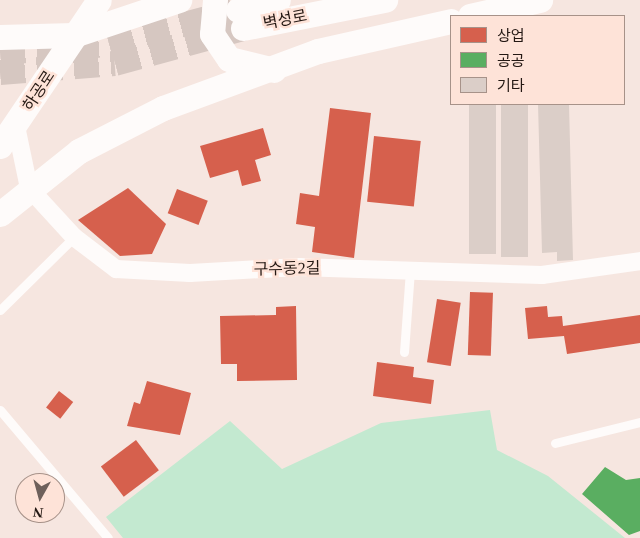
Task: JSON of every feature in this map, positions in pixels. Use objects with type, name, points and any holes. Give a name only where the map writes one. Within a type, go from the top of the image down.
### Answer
[{"type":"main road","name":"하공로","points":[[0,146],[8,126],[99,0]]},
{"type":"main road","points":[[0,37],[74,35],[179,0]]},
{"type":"main road","points":[[215,0],[212,34],[230,59],[274,70]]},
{"type":"main road","name":"벽성로","points":[[278,0],[240,19],[385,0]]},
{"type":"main road","points":[[474,15],[540,0]]},
{"type":"main road","points":[[0,214],[29,188],[79,150],[163,108],[274,70],[318,51],[450,20]]},
{"type":"street","points":[[8,126],[29,188]]},
{"type":"street","name":"구수동2길","points":[[29,188],[74,237],[116,269],[190,273],[299,267],[542,275],[640,261]]},
{"type":"lane","points":[[0,310],[74,237]]},
{"type":"lane","points":[[404,352],[410,270]]},
{"type":"lane","points":[[0,410],[108,538]]},
{"type":"lane","points":[[555,443],[640,422]]},
{"type":"green space","points":[[490,410],[497,450],[548,476],[625,538],[123,538],[106,517],[230,421],[282,469],[381,423]]},
{"type":"building: 상업","points":[[330,108],[371,113],[354,258],[312,252],[315,227],[296,224],[300,193],[319,196]]},
{"type":"building: 상업","points":[[263,128],[271,155],[255,160],[261,181],[242,186],[238,170],[210,178],[200,146]]},
{"type":"building: 상업","points":[[374,136],[421,141],[414,207],[367,202]]},
{"type":"building: 상업","points":[[128,188],[166,224],[152,254],[120,256],[78,220]]},
{"type":"building: 상업","points":[[177,189],[208,201],[198,225],[168,213]]},
{"type":"building: 상업","points":[[470,292],[493,293],[491,356],[468,355]]},
{"type":"building: 상업","points":[[437,299],[461,303],[451,366],[427,362]]},
{"type":"building: 상업","points":[[296,306],[297,380],[237,381],[237,364],[221,364],[220,316],[276,315],[276,307]]},
{"type":"building: 상업","points":[[547,306],[548,317],[562,316],[563,326],[640,315],[640,343],[567,354],[564,336],[528,339],[525,308]]},
{"type":"building: 상업","points":[[377,362],[414,367],[413,377],[434,380],[431,404],[373,396]]},
{"type":"building: 상업","points":[[147,381],[191,393],[180,435],[127,426],[134,402],[140,404]]},
{"type":"building: 상업","points":[[59,391],[73,402],[60,419],[46,408]]},
{"type":"building: 상업","points":[[136,440],[159,470],[124,497],[101,466]]},
{"type":"building: 공공","points":[[605,467],[626,480],[640,478],[640,531],[629,535],[582,494]]},
{"type":"building: 기타","points":[[469,105],[496,105],[496,254],[469,254]]},
{"type":"building: 기타","points":[[501,105],[528,105],[528,257],[501,257]]},
{"type":"building: 기타","points":[[538,105],[569,105],[573,260],[557,261],[557,252],[542,253]]},
{"type":"tunnel","points":[[0,52],[109,44],[233,11]]},
{"type":"tunnel","points":[[0,72],[115,63],[243,28]]}]
